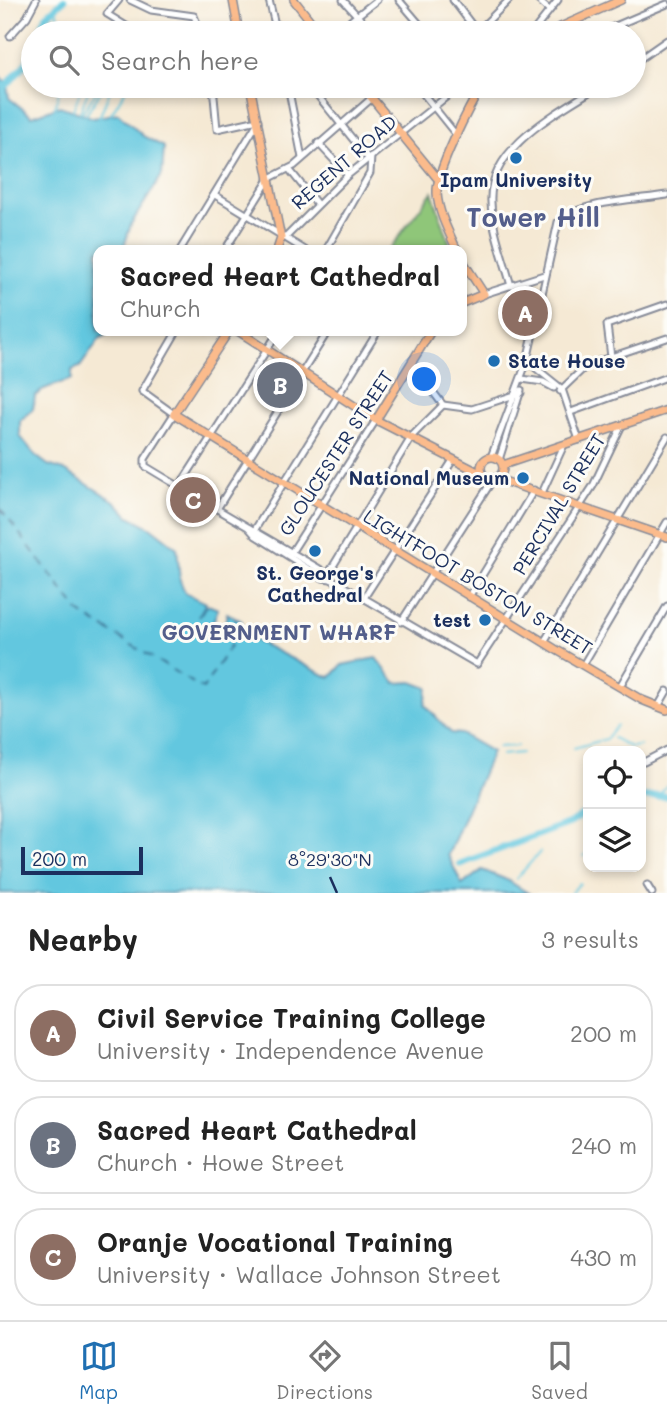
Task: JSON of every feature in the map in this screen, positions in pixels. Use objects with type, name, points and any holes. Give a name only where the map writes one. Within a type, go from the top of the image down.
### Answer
[{"type":"main road","points":[[233,0],[237,21]]},
{"type":"main road","points":[[294,0],[311,21]]},
{"type":"main road","points":[[574,21],[621,0]]},
{"type":"main road","points":[[253,98],[268,180],[283,238],[280,245]]},
{"type":"main road","points":[[372,98],[438,179]]},
{"type":"main road","points":[[455,245],[437,195],[438,179],[476,98]]},
{"type":"main road","points":[[467,268],[484,294],[467,301]]},
{"type":"main road","points":[[174,414],[226,336]]},
{"type":"main road","points":[[246,336],[376,420],[412,436],[453,460],[467,464],[482,474],[664,536]]},
{"type":"main road","name":"GLOUCESTER STREET","points":[[376,420],[428,336]]},
{"type":"main road","points":[[467,464],[482,463],[510,468],[513,462],[667,410]]},
{"type":"main road","name":"LIGHTFOOT BOSTON STREET","points":[[174,414],[469,597],[642,700],[667,710]]},
{"type":"main road","points":[[482,463],[482,474]]},
{"type":"main road","points":[[496,479],[500,465]]},
{"type":"main road","points":[[500,465],[515,485]]},
{"type":"street","points":[[23,21],[36,0]]},
{"type":"street","points":[[118,21],[107,14],[119,0]]},
{"type":"street","points":[[130,0],[162,12],[194,16],[196,21]]},
{"type":"street","points":[[269,0],[274,21]]},
{"type":"street","points":[[343,0],[363,21]]},
{"type":"street","points":[[350,21],[377,0]]},
{"type":"street","points":[[399,0],[417,21]]},
{"type":"street","points":[[453,0],[469,21]]},
{"type":"street","points":[[489,21],[509,0]]},
{"type":"street","points":[[538,0],[549,10]]},
{"type":"street","points":[[541,21],[558,0]]},
{"type":"street","points":[[627,21],[667,4]]},
{"type":"street","points":[[10,36],[21,24]]},
{"type":"street","points":[[646,55],[667,40]]},
{"type":"street","points":[[214,98],[217,129],[258,121]]},
{"type":"street","points":[[290,98],[302,158]]},
{"type":"street","points":[[319,98],[369,157],[370,173],[329,245]]},
{"type":"street","points":[[228,245],[268,180],[289,169],[372,98]]},
{"type":"street","points":[[427,98],[457,136]]},
{"type":"street","name":"REGENT ROAD","points":[[283,238],[348,175],[444,98]]},
{"type":"street","points":[[511,286],[491,205],[500,164],[529,136],[582,98]]},
{"type":"street","points":[[183,245],[258,121]]},
{"type":"street","points":[[318,143],[348,175]]},
{"type":"street","points":[[289,169],[317,204]]},
{"type":"street","points":[[215,195],[296,245]]},
{"type":"street","points":[[500,465],[527,361],[544,275],[558,222],[565,216],[589,208],[667,195]]},
{"type":"street","points":[[484,294],[544,275]]},
{"type":"street","points":[[611,358],[607,325],[667,304]]},
{"type":"street","name":"LIGHTFOOT BOSTON STREET","points":[[174,336],[142,391],[174,414]]},
{"type":"street","points":[[179,487],[276,336]]},
{"type":"street","points":[[217,509],[325,336]]},
{"type":"street","points":[[252,530],[339,396],[374,336]]},
{"type":"street","points":[[561,391],[583,367],[667,338]]},
{"type":"street","points":[[527,361],[561,391],[571,412],[579,440]]},
{"type":"street","points":[[412,363],[443,405],[464,409],[479,408],[520,387],[542,382],[561,391]]},
{"type":"street","points":[[571,412],[667,377]]},
{"type":"street","points":[[328,577],[412,436],[443,405]]},
{"type":"street","points":[[174,414],[143,463],[401,622],[496,479]]},
{"type":"street","name":"GLOUCESTER STREET","points":[[290,554],[376,420]]},
{"type":"street","name":"PERCIVAL STREET","points":[[401,622],[478,664],[605,465],[622,425]]},
{"type":"street","points":[[544,642],[667,437]]},
{"type":"street","points":[[469,597],[538,491],[564,445]]},
{"type":"street","points":[[363,598],[453,460]]},
{"type":"street","points":[[583,665],[664,536],[667,522]]},
{"type":"street","points":[[620,686],[667,606]]},
{"type":"street","points":[[659,705],[667,691]]},
{"type":"street","points":[[646,761],[667,750]]},
{"type":"street","points":[[647,885],[652,893]]},
{"type":"green space","points":[[432,192],[450,245],[393,245]]},
{"type":"water","points":[[0,76],[7,85],[9,98],[32,116],[60,106],[94,118],[118,113],[143,136],[164,147],[162,175],[131,224],[125,245],[93,245],[93,336],[104,336],[80,367],[72,370],[72,379],[44,389],[35,396],[33,409],[20,421],[20,436],[36,456],[48,465],[64,470],[116,502],[129,516],[150,527],[177,548],[180,580],[185,593],[206,603],[198,617],[208,605],[218,609],[209,632],[212,633],[216,627],[224,629],[227,613],[242,621],[242,634],[324,675],[331,677],[342,665],[376,658],[396,683],[412,682],[428,688],[425,705],[451,733],[461,734],[492,752],[448,855],[462,885],[482,870],[507,880],[528,893],[0,893]]},
{"type":"waterway","points":[[44,21],[46,16],[64,0]]},
{"type":"waterway","points":[[55,8],[60,21]]},
{"type":"waterway","points":[[7,85],[21,69]]},
{"type":"waterway","points":[[55,108],[57,98]]},
{"type":"waterway","points":[[73,110],[78,98]]},
{"type":"waterway","points":[[80,112],[85,98]]},
{"type":"waterway","points":[[82,113],[92,98]]},
{"type":"waterway","points":[[86,115],[97,98]]},
{"type":"waterway","points":[[99,118],[107,98]]},
{"type":"waterway","points":[[111,114],[121,98]]},
{"type":"waterway","points":[[574,748],[606,739],[617,725]]},
{"type":"waterway","points":[[613,738],[628,746]]},
{"type":"waterway","points":[[498,747],[517,746]]},
{"type":"waterway","points":[[501,755],[521,753]]},
{"type":"waterway","points":[[647,796],[661,793],[667,785]]},
{"type":"waterway","points":[[646,797],[667,796]]},
{"type":"waterway","points":[[460,864],[570,823],[583,814]]},
{"type":"waterway","points":[[516,879],[540,852]]},
{"type":"waterway","points":[[571,893],[580,883]]},
{"type":"ferry route","points":[[0,508],[80,613],[203,689],[233,641],[236,618]]},
{"type":"place","name":"Ipam University","points":[[516,158]]},
{"type":"place","name":"Civil Service Training College","points":[[525,313]]},
{"type":"place","name":"State House","points":[[494,361]]},
{"type":"place","name":"Sacred Heart Cathedral","points":[[280,385]]},
{"type":"place","name":"National Museum","points":[[523,478]]},
{"type":"place","name":"Oranje Vocational Training","points":[[193,500]]},
{"type":"place","name":"St. George's Cathedral","points":[[315,551]]},
{"type":"place","name":"test","points":[[485,620]]},
{"type":"district","name":"Tower Hill","points":[[533,218]]},
{"type":"district","name":"GOVERNMENT WHARF","points":[[279,633]]}]
